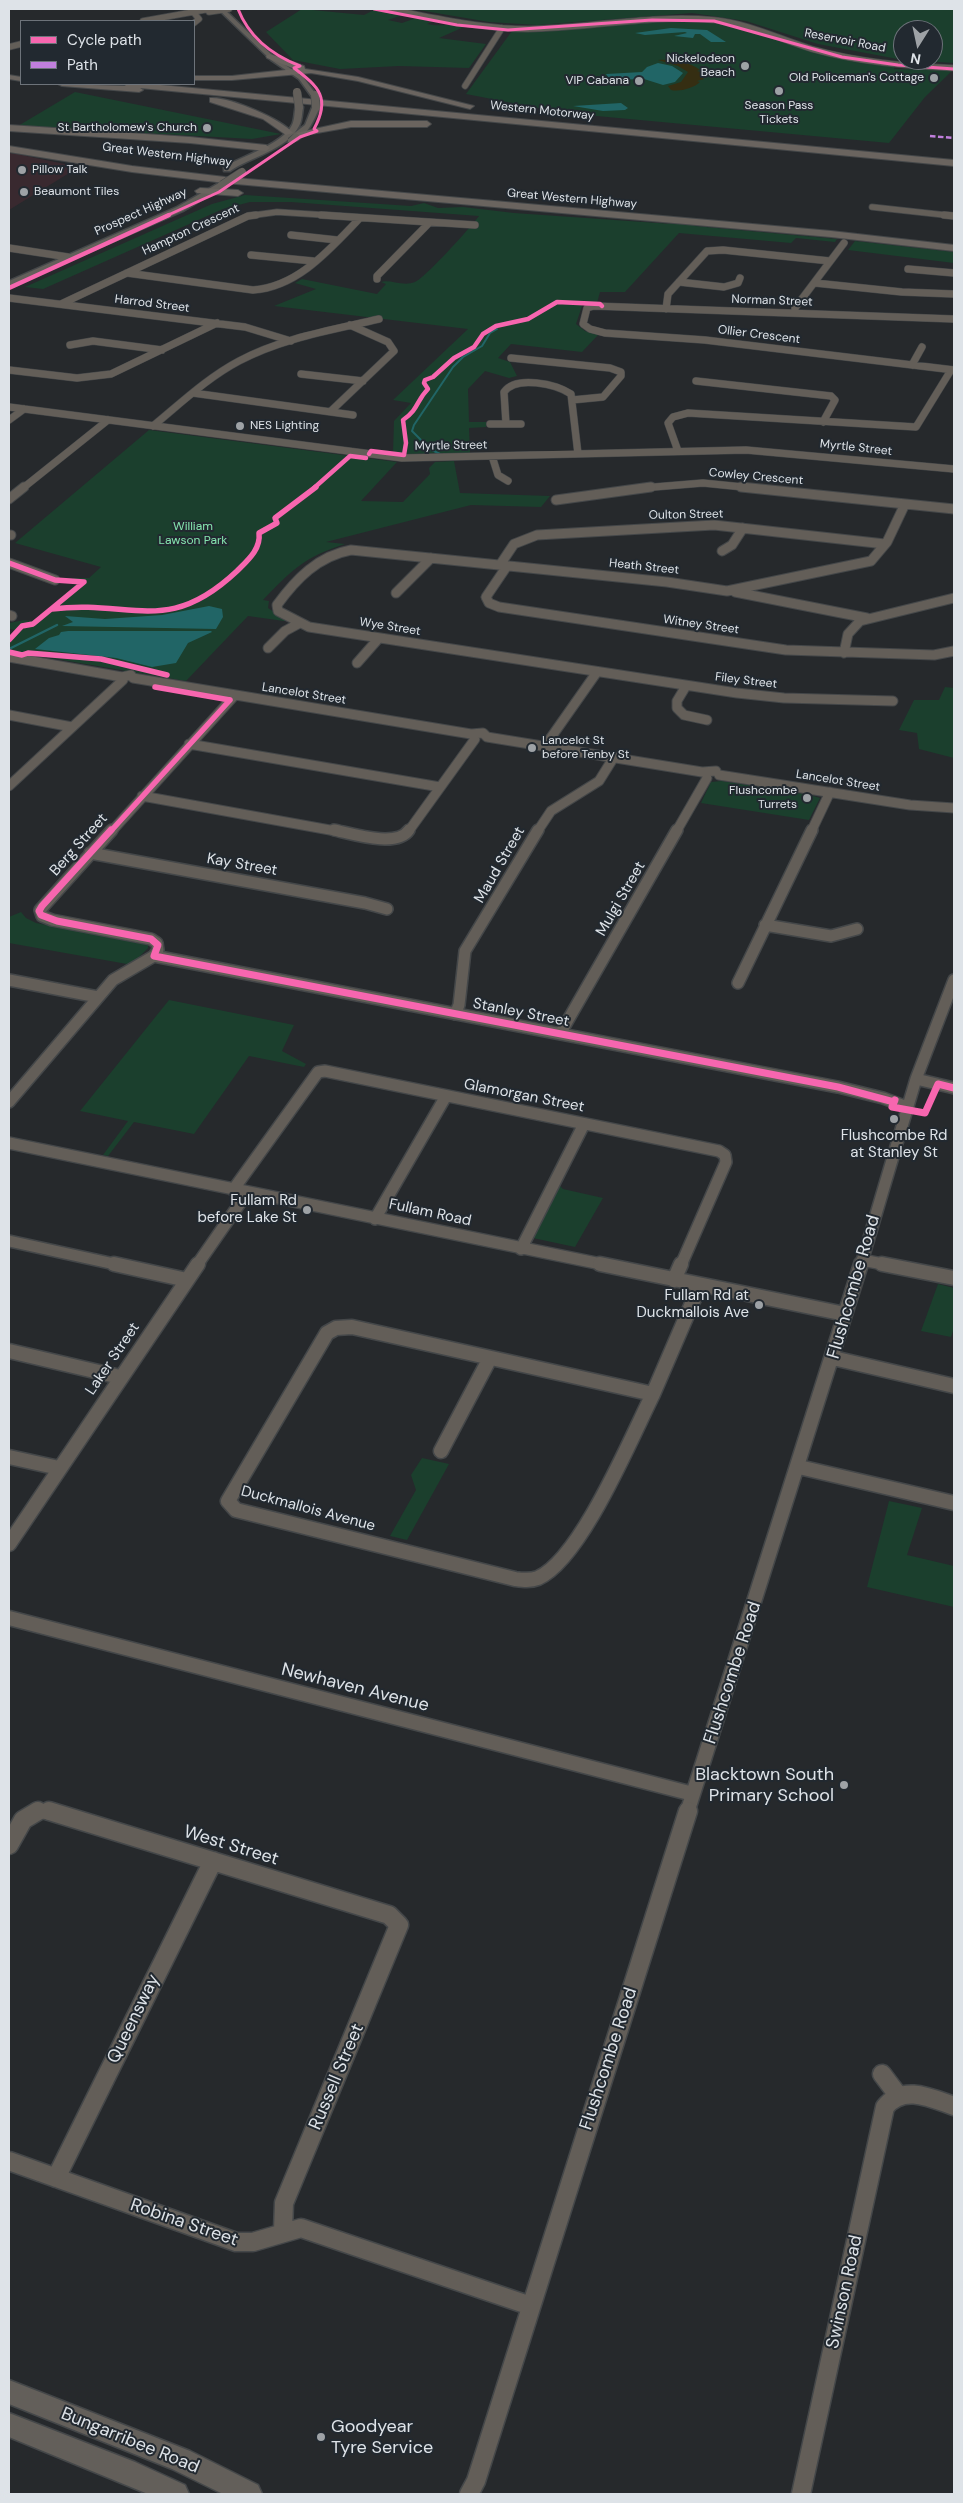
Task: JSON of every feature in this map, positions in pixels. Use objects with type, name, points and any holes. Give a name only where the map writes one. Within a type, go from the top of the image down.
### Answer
[{"type":"highway","points":[[272,66],[292,71],[311,71]]},
{"type":"highway","points":[[195,78],[248,77],[272,66],[358,79],[414,94],[481,107],[714,137]]},
{"type":"highway","points":[[75,85],[164,92]]},
{"type":"highway","points":[[90,85],[164,92],[225,104],[295,130],[352,124]]},
{"type":"highway","name":"Western Motorway","points":[[137,85],[954,162]]},
{"type":"highway","name":"Western Motorway","points":[[165,85],[714,137],[954,162]]},
{"type":"highway","points":[[523,112],[566,119]]},
{"type":"highway","points":[[295,130],[308,126],[352,124],[438,124],[700,139]]},
{"type":"highway","points":[[9,129],[190,140],[266,148]]},
{"type":"highway","points":[[9,129],[197,141],[244,148],[247,151],[247,156]]},
{"type":"highway","name":"Great Western Highway","points":[[9,142],[205,172],[472,201],[841,235],[954,248]]},
{"type":"highway","points":[[9,149],[187,192]]},
{"type":"highway","name":"Great Western Highway","points":[[9,149],[199,177],[448,200],[841,229],[954,242]]},
{"type":"highway","points":[[212,188],[450,206],[472,201]]},
{"type":"highway","points":[[212,188],[247,193]]},
{"type":"highway","points":[[264,194],[472,201],[490,206],[591,213]]},
{"type":"highway","points":[[432,204],[448,200]]},
{"type":"main road","points":[[210,9],[226,26]]},
{"type":"main road","points":[[224,9],[272,66],[293,86],[300,107],[295,130]]},
{"type":"main road","points":[[272,66],[292,71],[305,81],[315,95],[316,107],[308,126]]},
{"type":"main road","name":"Prospect Highway","points":[[9,284],[187,192],[212,188],[227,169],[295,130]]},
{"type":"main road","name":"Prospect Highway","points":[[9,278],[180,209],[212,188],[242,172],[295,130]]},
{"type":"main road","name":"Bungarribee Road","points":[[9,2392],[181,2460],[249,2494]]},
{"type":"main road","name":"Bungarribee Road","points":[[9,2425],[126,2471],[176,2494]]},
{"type":"street","points":[[148,20],[210,9],[224,9]]},
{"type":"street","points":[[181,14],[210,9]]},
{"type":"street","name":"Reservoir Road","points":[[386,9],[502,28],[554,28],[692,18],[734,23],[822,51],[863,60],[954,67]]},
{"type":"street","points":[[194,13],[199,19],[195,22]]},
{"type":"street","points":[[465,86],[502,28]]},
{"type":"street","points":[[872,207],[954,216]]},
{"type":"street","name":"Hampton Crescent","points":[[61,304],[254,214],[277,212],[475,225]]},
{"type":"street","points":[[127,273],[262,290],[292,280],[360,218]]},
{"type":"street","points":[[376,279],[429,223]]},
{"type":"street","points":[[291,235],[337,240]]},
{"type":"street","points":[[794,313],[795,308],[844,243]]},
{"type":"street","points":[[9,248],[64,256]]},
{"type":"street","points":[[666,308],[667,296],[709,249],[830,261]]},
{"type":"street","points":[[251,255],[314,261]]},
{"type":"street","points":[[908,269],[954,274]]},
{"type":"street","points":[[678,282],[728,286],[738,283],[740,278]]},
{"type":"street","points":[[815,282],[909,292],[954,294]]},
{"type":"street","name":"Harrod Street","points":[[9,298],[255,328],[291,341]]},
{"type":"street","name":"Norman Street","points":[[589,307],[666,308],[954,319]]},
{"type":"street","name":"Ollier Crescent","points":[[589,307],[586,309],[583,325],[598,332],[642,338],[729,340],[839,352],[952,370]]},
{"type":"street","points":[[152,426],[234,363],[291,341],[379,319]]},
{"type":"street","points":[[9,370],[67,377],[101,376],[116,372],[217,323]]},
{"type":"street","points":[[331,411],[392,355],[394,349],[388,342],[350,326]]},
{"type":"street","points":[[70,345],[93,341],[162,350]]},
{"type":"street","points":[[912,365],[922,347]]},
{"type":"street","points":[[511,358],[623,371],[621,376],[603,396],[572,400]]},
{"type":"street","points":[[678,451],[668,424],[674,414],[700,413],[915,428],[919,425],[952,370]]},
{"type":"street","points":[[301,374],[363,380]]},
{"type":"street","points":[[101,376],[110,385]]},
{"type":"street","points":[[696,381],[713,381],[836,396],[823,422]]},
{"type":"street","points":[[506,424],[504,391],[509,387],[520,382],[561,388],[571,394],[578,454]]},
{"type":"street","points":[[193,393],[353,415]]},
{"type":"street","name":"Myrtle Street","points":[[9,407],[393,457],[678,451],[790,453],[954,469]]},
{"type":"street","points":[[9,420],[24,409]]},
{"type":"street","points":[[9,499],[108,420]]},
{"type":"street","points":[[490,424],[520,424]]},
{"type":"street","points":[[492,456],[498,475],[508,481]]},
{"type":"street","name":"Cowley Crescent","points":[[556,500],[658,486],[703,484],[954,509]]},
{"type":"street","name":"Heath Street","points":[[345,551],[667,582],[727,591],[871,561],[878,556],[905,504]]},
{"type":"street","name":"Oulton Street","points":[[504,565],[512,545],[522,538],[537,535],[697,524],[885,544]]},
{"type":"street","points":[[722,550],[732,545],[743,528]]},
{"type":"street","name":"Wye Street","points":[[345,551],[318,562],[277,605],[278,611],[298,624],[309,628],[597,672]]},
{"type":"street","points":[[396,593],[431,558]]},
{"type":"street","points":[[9,563],[54,580]]},
{"type":"street","name":"Witney Street","points":[[504,565],[488,591],[486,598],[489,603],[499,607],[786,650],[934,655],[954,651]]},
{"type":"street","points":[[727,591],[834,610],[867,618]]},
{"type":"street","points":[[844,653],[844,638],[852,627],[867,618],[954,598]]},
{"type":"street","points":[[268,648],[285,630],[298,624]]},
{"type":"street","points":[[357,663],[379,638]]},
{"type":"street","name":"Lancelot Street","points":[[9,658],[473,737]]},
{"type":"street","points":[[545,746],[597,672]]},
{"type":"street","name":"Filey Street","points":[[597,672],[686,686],[784,698],[893,701]]},
{"type":"street","points":[[9,786],[126,678]]},
{"type":"street","points":[[686,686],[676,701],[676,708],[684,715],[707,720]]},
{"type":"street","name":"Berg Street","points":[[154,956],[158,945],[151,939],[52,920],[40,913],[42,906],[235,695]]},
{"type":"street","points":[[9,715],[72,726]]},
{"type":"street","points":[[142,796],[383,839],[396,839],[406,835],[473,737],[487,737],[614,757],[705,775]]},
{"type":"street","points":[[189,744],[440,787]]},
{"type":"street","name":"Maud Street","points":[[455,1014],[459,1005],[465,951],[495,905],[511,872],[551,811],[599,781],[614,757]]},
{"type":"street","name":"Lancelot Street","points":[[705,775],[719,775],[910,805],[954,808]]},
{"type":"street","name":"Mulgi Street","points":[[560,1034],[705,775]]},
{"type":"street","points":[[738,983],[764,925],[830,792]]},
{"type":"street","name":"Kay Street","points":[[90,853],[365,903],[387,909]]},
{"type":"street","points":[[764,925],[832,936],[857,928]]},
{"type":"street","points":[[9,1102],[113,980],[154,956]]},
{"type":"street","name":"Stanley Street","points":[[154,956],[838,1087],[883,1098],[907,1108]]},
{"type":"street","points":[[9,980],[98,997]]},
{"type":"street","name":"Flushcombe Road","points":[[474,2490],[693,1794],[799,1467],[911,1094],[954,980]]},
{"type":"street","name":"Glamorgan Street","points":[[232,1190],[314,1075],[324,1071],[716,1150],[726,1157],[726,1162],[674,1280]]},
{"type":"street","points":[[916,1079],[954,1088]]},
{"type":"street","name":"Stanley Street","points":[[883,1098],[897,1099],[911,1094]]},
{"type":"street","points":[[375,1219],[446,1096]]},
{"type":"street","points":[[521,1249],[584,1124]]},
{"type":"street","name":"Fullam Road","points":[[9,1143],[845,1314]]},
{"type":"street","name":"Laker Street","points":[[9,1544],[120,1377],[247,1193]]},
{"type":"street","points":[[9,1241],[187,1280]]},
{"type":"street","points":[[862,1260],[954,1278]]},
{"type":"street","name":"Duckmallois Avenue","points":[[653,1394],[352,1327],[333,1329],[328,1333],[229,1497],[230,1506],[236,1510],[515,1579],[534,1579],[545,1574],[578,1540],[653,1394],[700,1285]]},
{"type":"street","points":[[9,1351],[120,1377]]},
{"type":"street","points":[[441,1451],[490,1358]]},
{"type":"street","points":[[833,1358],[954,1386]]},
{"type":"street","points":[[9,1457],[59,1468]]},
{"type":"street","points":[[799,1467],[954,1503]]},
{"type":"street","name":"Newhaven Avenue","points":[[9,1618],[693,1794]]},
{"type":"street","name":"West Street","points":[[9,1845],[28,1815],[36,1810],[48,1811],[388,1915],[399,1925]]},
{"type":"street","name":"Queensway","points":[[56,2178],[213,1861]]},
{"type":"street","name":"Russell Street","points":[[282,2230],[284,2203],[399,1925]]},
{"type":"street","points":[[882,2074],[897,2094],[916,2094],[954,2106]]},
{"type":"street","name":"Swinson Road","points":[[801,2494],[883,2110],[887,2103],[897,2094]]},
{"type":"street","name":"Robina Street","points":[[9,2161],[244,2244],[256,2242],[282,2230],[301,2228],[311,2230],[531,2306]]},
{"type":"shaded area","points":[[9,153],[17,154],[79,167],[9,210]]},
{"type":"green space","points":[[302,9],[364,15],[376,9],[405,14],[388,20],[402,23],[419,17],[436,20],[427,24],[466,26],[439,38],[486,44],[469,68],[399,66],[340,69],[293,60],[266,32]]},
{"type":"green space","points":[[413,9],[954,9],[954,63],[943,62],[943,20],[893,20],[893,58],[818,44],[746,21],[692,13],[537,25],[489,22]]},
{"type":"green space","points":[[662,21],[702,21],[739,27],[893,66],[893,70],[953,70],[925,97],[889,143],[564,113],[466,94],[512,31]]},
{"type":"green space","points":[[75,92],[281,134],[252,139],[18,126]]},
{"type":"green space","points":[[245,195],[411,206],[424,203],[438,208],[463,207],[514,213],[672,224],[667,223],[691,223],[695,226],[837,239],[835,242],[796,238],[791,243],[679,233],[625,292],[600,292],[597,303],[583,303],[576,324],[585,331],[598,335],[582,352],[511,344],[498,358],[510,362],[517,376],[509,378],[485,371],[468,389],[469,422],[486,422],[486,427],[469,428],[470,453],[403,454],[393,453],[394,421],[411,403],[393,400],[468,329],[274,306],[316,289],[295,283],[302,279],[377,294],[386,284],[381,282],[388,281],[406,284],[415,282],[437,262],[479,216],[291,202],[250,202],[223,209],[43,289],[25,287],[212,204]]},
{"type":"green space","points":[[855,241],[954,252],[954,263],[848,250]]},
{"type":"green space","name":"William Lawson Park","points":[[149,430],[397,462],[361,501],[403,502],[430,474],[429,468],[435,462],[454,461],[460,493],[550,496],[541,507],[471,505],[326,542],[345,544],[319,554],[300,566],[282,580],[263,600],[269,601],[268,608],[286,620],[248,616],[186,681],[9,651],[9,638],[16,630],[9,629],[9,623],[24,620],[35,621],[77,583],[72,581],[73,578],[89,578],[101,567],[15,543]]},
{"type":"green space","points":[[945,687],[954,688],[954,758],[919,749],[917,733],[899,730],[914,700],[939,700]]},
{"type":"green space","points":[[722,781],[820,798],[809,820],[701,803],[711,782]]},
{"type":"green space","points":[[21,912],[26,918],[36,923],[148,945],[148,948],[135,961],[127,964],[9,943],[9,917]]},
{"type":"green space","points":[[169,1000],[294,1025],[282,1051],[306,1064],[304,1067],[249,1056],[194,1134],[134,1122],[108,1156],[103,1155],[128,1121],[80,1111]]},
{"type":"green space","points":[[560,1186],[563,1189],[603,1198],[575,1247],[533,1238]]},
{"type":"green space","points":[[938,1284],[954,1288],[954,1328],[951,1337],[921,1331]]},
{"type":"green space","points":[[422,1458],[449,1464],[407,1540],[390,1536],[416,1490],[411,1475]]},
{"type":"green space","points":[[889,1501],[922,1508],[907,1555],[954,1566],[954,1607],[867,1587]]},
{"type":"sand","points":[[658,60],[674,60],[690,64],[700,70],[697,71],[701,72],[703,76],[700,76],[704,79],[697,81],[700,82],[691,88],[671,90],[668,86],[681,82],[688,72],[678,66]]},
{"type":"water","points":[[671,28],[707,30],[726,42],[711,42],[700,34],[695,34],[693,38],[674,36],[687,33],[685,32],[645,35],[635,33]]},
{"type":"water","points":[[658,63],[672,66],[683,73],[675,82],[663,85],[644,79],[610,80],[606,74],[642,72],[647,67]]},
{"type":"water","points":[[621,103],[628,108],[625,110],[603,111],[573,106]]},
{"type":"water","points":[[209,606],[222,609],[223,617],[216,629],[62,626],[73,622],[65,616],[105,619],[162,615]]},
{"type":"water","points":[[68,631],[212,632],[188,643],[176,663],[152,667],[116,658],[35,649],[49,638]]},
{"type":"waterway","points":[[440,454],[430,449],[412,431],[414,425],[453,367],[463,357],[482,346],[490,333],[497,329]]},
{"type":"waterway","points":[[9,649],[57,625]]},
{"type":"marked path","points":[[930,136],[954,138]]},
{"type":"cycle path","points":[[238,9],[247,28],[262,44],[281,57],[300,66]]},
{"type":"cycle path","points":[[374,9],[474,28],[508,30],[532,30],[652,20],[714,21],[842,57],[898,65],[954,69]]},
{"type":"cycle path","points":[[9,288],[219,192],[300,137],[317,131],[314,129],[322,110],[322,95],[314,83],[294,68],[300,66]]},
{"type":"cycle path","points":[[369,454],[371,451],[404,455],[406,443],[403,420],[415,412],[422,395],[428,389],[424,383],[425,380],[433,377],[454,358],[474,347],[483,334],[496,326],[528,319],[557,302],[600,304],[602,306]]},
{"type":"cycle path","points":[[52,609],[86,607],[157,612],[174,610],[189,605],[216,589],[241,567],[253,554],[260,542],[259,533],[277,523],[275,518],[322,482],[350,456],[366,458]]},
{"type":"cycle path","points":[[9,563],[55,580],[84,582],[33,624],[22,626],[9,640]]},
{"type":"cycle path","points":[[9,652],[22,655],[28,653],[101,659],[167,675]]},
{"type":"cycle path","points":[[155,687],[230,700]]},
{"type":"cycle path","points":[[230,700],[42,906],[39,911],[41,915],[57,921],[151,939],[158,945],[154,956],[838,1087],[894,1102]]},
{"type":"cycle path","points":[[895,1100],[892,1107],[925,1113],[938,1084],[954,1088]]},
{"type":"place","name":"Nickelodeon Beach","points":[[745,66]]},
{"type":"place","name":"Old Policeman's Cottage","points":[[934,78]]},
{"type":"place","name":"VIP Cabana","points":[[639,81]]},
{"type":"place","name":"Season Pass Tickets","points":[[779,91]]},
{"type":"place","name":"St Bartholomew's Church","points":[[207,128]]},
{"type":"place","name":"Pillow Talk","points":[[22,170]]},
{"type":"place","name":"Beaumont Tiles","points":[[24,192]]},
{"type":"place","name":"NES Lighting","points":[[240,426]]},
{"type":"place","name":"Lancelot St before Tenby St","points":[[532,748]]},
{"type":"place","name":"Flushcombe Turrets","points":[[807,798]]},
{"type":"place","name":"Flushcombe Rd at Stanley St","points":[[894,1119]]},
{"type":"place","name":"Fullam Rd before Lake St","points":[[307,1210]]},
{"type":"place","name":"Fullam Rd at Duckmallois Ave","points":[[759,1305]]},
{"type":"place","name":"Blacktown South Primary School","points":[[844,1785]]},
{"type":"place","name":"Goodyear Tyre Service","points":[[321,2437]]}]
